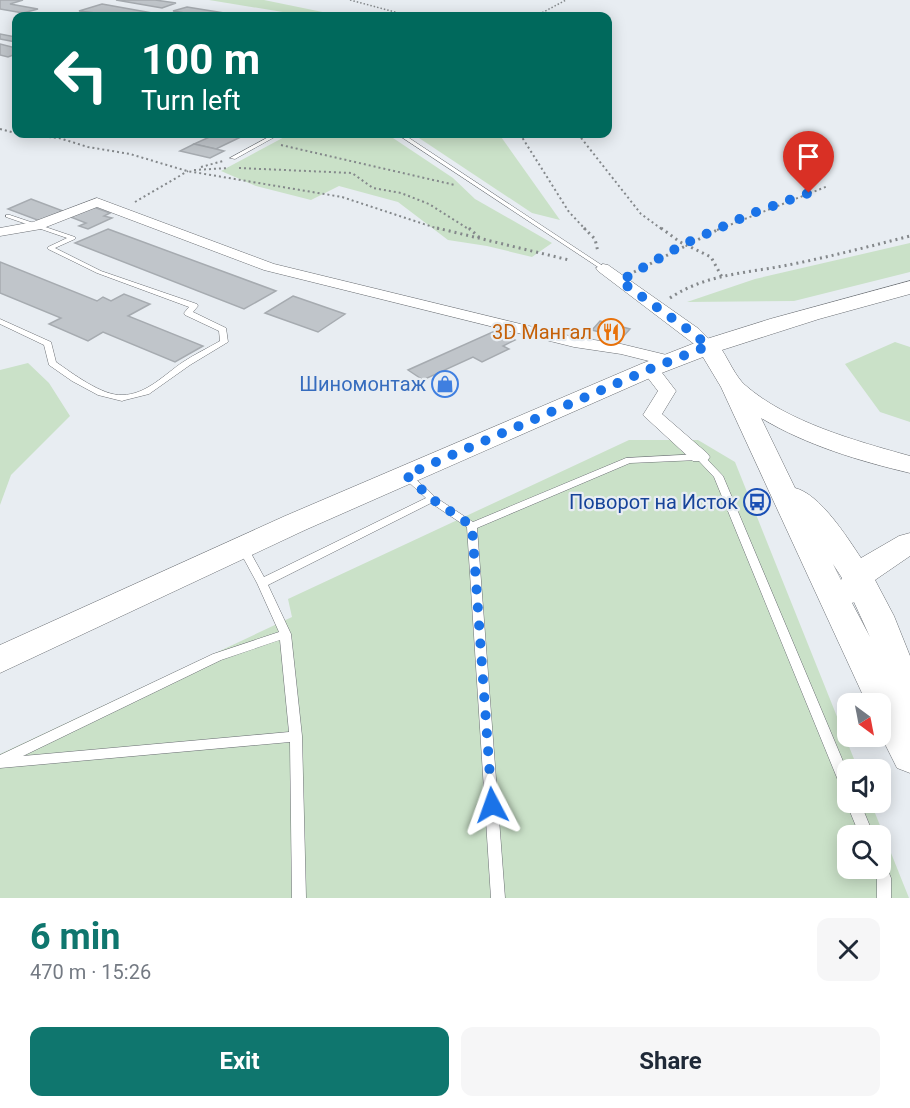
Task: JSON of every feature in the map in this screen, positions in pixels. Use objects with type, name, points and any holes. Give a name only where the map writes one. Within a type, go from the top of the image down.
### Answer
[{"type":"main road","points":[[0,660],[406,475],[659,365],[708,346],[910,287]]},
{"type":"main road","points":[[708,346],[733,387],[905,745]]},
{"type":"main road","points":[[733,387],[760,409],[792,426],[910,465]]},
{"type":"main road","points":[[779,482],[806,508],[857,576],[887,635],[904,697],[905,745]]},
{"type":"main road","points":[[840,613],[857,576],[876,561],[910,543]]},
{"type":"street","points":[[0,232],[36,226],[97,202],[269,267],[574,342],[621,349],[659,365],[667,391],[652,414],[700,458]]},
{"type":"street","points":[[603,268],[708,346]]},
{"type":"lane","points":[[233,158],[269,138]]},
{"type":"lane","points":[[406,138],[603,268]]},
{"type":"lane","points":[[0,321],[48,344],[52,363],[75,380],[101,393],[122,398],[146,392],[224,342],[224,330],[188,313],[194,306],[89,267],[50,248],[73,238],[8,216]]},
{"type":"lane","points":[[472,526],[629,460],[700,458],[718,476],[837,763]]},
{"type":"lane","points":[[406,475],[432,499],[472,526]]},
{"type":"lane","points":[[262,583],[432,499]]},
{"type":"lane","points":[[472,526],[498,898]]},
{"type":"lane","points":[[243,548],[285,634],[296,736],[299,898]]},
{"type":"lane","points":[[0,762],[217,657],[285,634]]},
{"type":"lane","points":[[0,762],[296,736]]},
{"type":"lane","points":[[884,879],[884,898]]},
{"type":"path","points":[[350,0],[395,12]]},
{"type":"path","points":[[544,12],[566,0]]},
{"type":"path","points":[[59,138],[88,147],[130,154],[188,171],[342,197],[452,233],[603,268],[595,239],[569,212],[523,138]]},
{"type":"path","points":[[581,138],[641,214],[684,244],[711,257],[722,277]]},
{"type":"path","points":[[263,141],[484,191]]},
{"type":"path","points":[[122,210],[188,171],[233,158]]},
{"type":"path","points":[[188,171],[236,168],[256,171],[352,172],[363,185],[379,191],[409,195],[465,223],[481,240]]},
{"type":"path","points":[[620,281],[684,244],[753,213],[828,186]]},
{"type":"path","points":[[657,308],[685,286],[781,267],[910,236]]},
{"type":"green space","points":[[209,0],[264,0],[322,12],[282,12]]},
{"type":"green space","points":[[283,138],[393,138],[453,178],[475,199],[552,243],[532,257],[487,246],[448,240],[398,202],[339,186],[311,200],[256,186],[221,171]]},
{"type":"green space","points":[[419,138],[502,138],[560,220],[532,213]]},
{"type":"green space","points":[[910,243],[910,272],[794,301],[687,302],[755,279]]},
{"type":"green space","points":[[895,342],[910,347],[910,422],[880,412],[845,364]]},
{"type":"green space","points":[[28,363],[49,383],[70,416],[11,475],[0,505],[0,370]]},
{"type":"green space","points":[[629,440],[698,440],[735,462],[837,717],[837,747],[849,747],[854,759],[837,759],[837,813],[875,813],[880,825],[837,825],[837,879],[891,879],[891,853],[909,898],[0,898],[0,754],[292,617],[288,599]]},
{"type":"building","points":[[0,0],[23,0],[10,4],[38,9],[17,12],[0,9]]},
{"type":"building","points":[[116,0],[155,0],[176,3],[162,8]]},
{"type":"building","points":[[102,4],[147,12],[87,12],[79,11]]},
{"type":"building","points":[[187,7],[218,12],[179,12],[173,11]]},
{"type":"building","points":[[0,34],[12,36],[12,41],[0,39]]},
{"type":"building","points":[[0,44],[12,47],[12,56],[0,55]]},
{"type":"building","points":[[207,138],[239,138],[216,149],[194,144]]},
{"type":"building","points":[[194,144],[224,151],[210,158],[180,151]]},
{"type":"building","points":[[31,199],[63,211],[40,221],[8,209]]},
{"type":"building","points":[[91,206],[110,213],[104,216],[112,218],[88,229],[79,226],[86,223],[68,216]]},
{"type":"building","points":[[108,229],[276,291],[244,309],[75,243]]},
{"type":"building","points":[[0,262],[97,301],[103,297],[111,301],[124,294],[150,304],[128,316],[203,346],[175,362],[103,332],[88,341],[49,324],[61,318],[0,293]]},
{"type":"building","points":[[293,296],[345,314],[318,332],[265,313]]},
{"type":"building","points":[[600,321],[630,329],[622,338],[592,330]]},
{"type":"building","points":[[497,330],[515,340],[503,346],[509,349],[482,362],[473,357],[423,380],[408,370]]},
{"type":"place","name":"3D Мангал","points":[[611,332]]},
{"type":"place","name":"Шиномонтаж","points":[[445,384]]},
{"type":"place","name":"Поворот на Исток","points":[[757,502]]},
{"type":"route","points":[[492,805],[472,526],[432,499],[406,475],[708,346],[620,281],[684,244],[753,213],[809,193]]}]
